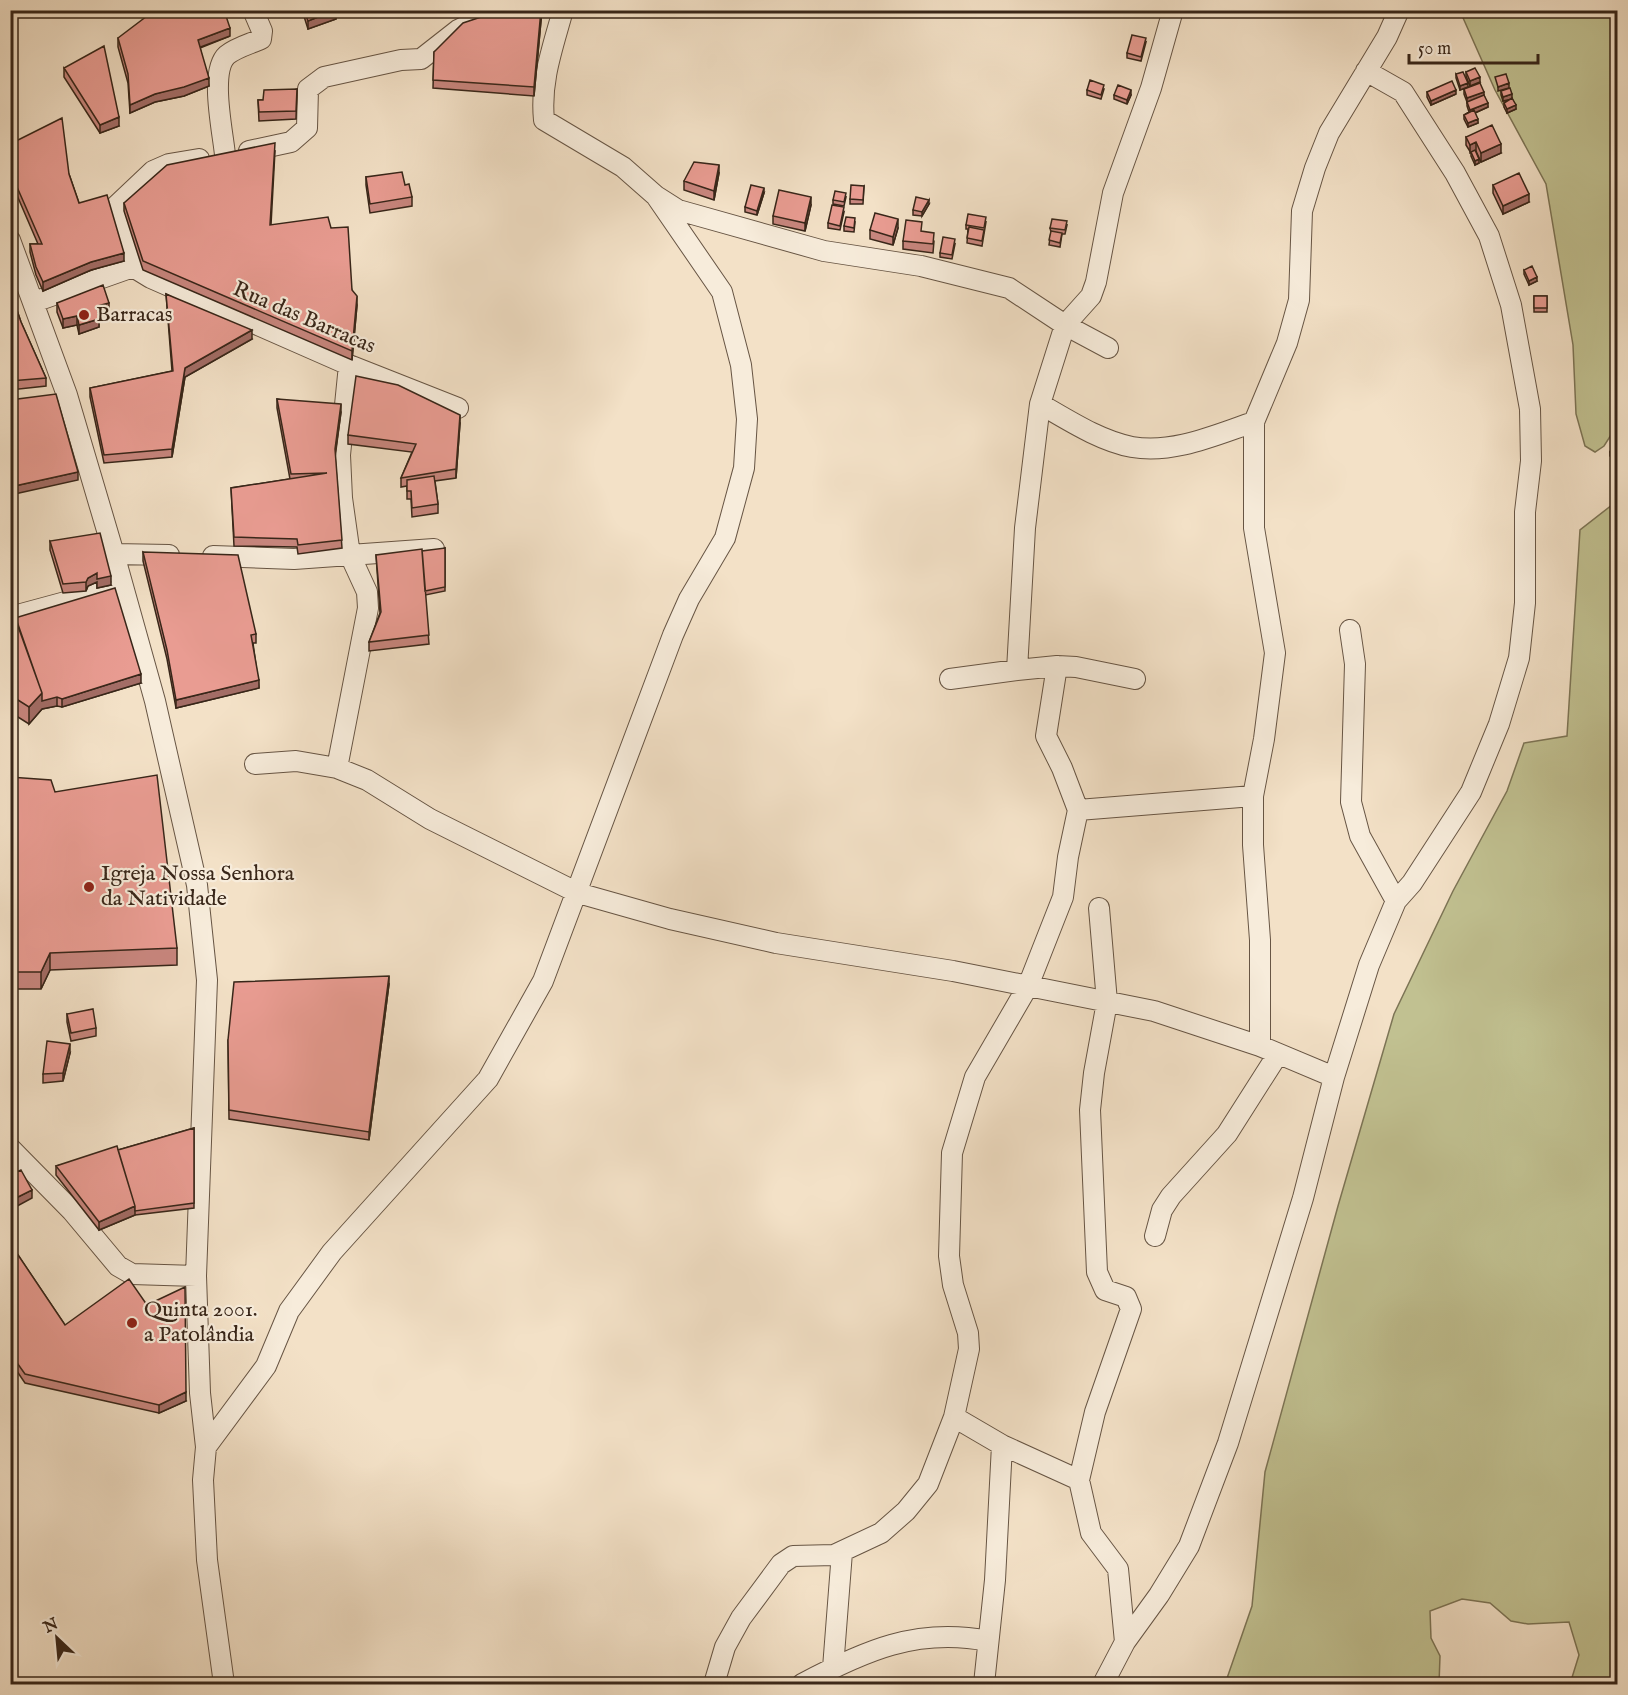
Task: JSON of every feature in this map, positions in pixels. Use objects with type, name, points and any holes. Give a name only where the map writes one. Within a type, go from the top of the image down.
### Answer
[{"type":"street","points":[[225,156],[217,72],[225,56],[261,39],[262,31],[253,10]]},
{"type":"street","points":[[563,10],[545,75],[541,105],[544,120],[623,167],[656,196],[678,210],[824,251],[921,266],[1009,288],[1065,325],[1108,348]]},
{"type":"street","points":[[1017,670],[1024,528],[1040,404],[1065,325],[1091,296],[1096,282],[1113,193],[1151,87],[1173,10]]},
{"type":"street","points":[[1155,1236],[1162,1210],[1171,1196],[1227,1134],[1269,1050],[1253,844],[1253,796],[1264,740],[1275,653],[1254,528],[1254,422],[1287,343],[1299,300],[1302,211],[1315,168],[1329,133],[1399,10]]},
{"type":"street","points":[[34,302],[133,267],[116,206],[153,171],[170,164],[225,156],[291,142],[307,128],[308,89],[324,76],[401,60],[421,59],[458,30],[499,11]]},
{"type":"street","points":[[1103,1684],[1125,1642],[1189,1546],[1231,1432],[1302,1198],[1334,1077],[1369,965],[1396,901],[1412,883],[1472,792],[1498,724],[1519,658],[1526,603],[1525,512],[1531,461],[1530,410],[1511,305],[1489,236],[1455,173],[1403,92],[1366,71]]},
{"type":"street","points":[[206,1447],[266,1366],[289,1311],[332,1252],[488,1079],[543,981],[578,893],[673,635],[689,599],[725,538],[744,468],[747,419],[741,365],[722,292],[656,196]]},
{"type":"street","points":[[10,240],[34,302],[57,396],[124,587],[155,701],[197,885],[207,980],[196,1276],[200,1393],[206,1447],[203,1480],[207,1560],[224,1684]]},
{"type":"street","name":"Rua das Barracas","points":[[133,267],[151,278],[350,365],[458,408]]},
{"type":"street","points":[[337,768],[368,608],[367,592],[351,555],[342,498],[340,455],[350,365]]},
{"type":"street","points":[[1040,404],[1107,438],[1132,447],[1185,445],[1254,422]]},
{"type":"street","points":[[114,554],[294,559],[434,549]]},
{"type":"street","points":[[10,617],[124,587]]},
{"type":"street","points":[[1350,630],[1355,664],[1351,802],[1354,819],[1396,901]]},
{"type":"street","points":[[714,1684],[725,1647],[741,1618],[781,1564],[793,1557],[834,1555],[881,1533],[906,1511],[928,1484],[954,1418],[969,1349],[968,1333],[953,1286],[949,1256],[952,1154],[975,1077],[1028,987],[1063,897],[1068,857],[1078,810],[1062,768],[1046,736],[1057,666]]},
{"type":"street","points":[[950,679],[1057,666],[1135,679]]},
{"type":"street","points":[[255,764],[296,761],[337,768],[367,780],[444,826],[578,893],[670,919],[776,943],[953,970],[1154,1011],[1269,1050],[1334,1077]]},
{"type":"street","points":[[1078,810],[1253,796]]},
{"type":"street","points":[[1099,908],[1107,1002],[1094,1073],[1090,1110],[1097,1272],[1105,1290],[1126,1297],[1131,1309],[1095,1412],[1079,1480],[1091,1533],[1118,1569],[1125,1642]]},
{"type":"street","points":[[12,1151],[72,1211],[118,1266],[132,1274],[196,1276]]},
{"type":"street","points":[[954,1418],[1002,1445],[1079,1480]]},
{"type":"street","points":[[984,1684],[997,1556],[1002,1445]]},
{"type":"street","points":[[833,1668],[842,1552]]},
{"type":"street","points":[[802,1684],[869,1651],[910,1640],[960,1636],[988,1641]]},
{"type":"green space","points":[[1460,11],[1617,11],[1618,424],[1604,446],[1595,452],[1585,446],[1576,414],[1573,345],[1546,184],[1495,90]]},
{"type":"green space","points":[[1617,501],[1617,1684],[1570,1684],[1579,1655],[1569,1622],[1528,1624],[1511,1621],[1490,1603],[1462,1599],[1430,1611],[1431,1638],[1440,1656],[1439,1684],[1225,1684],[1252,1606],[1265,1472],[1338,1206],[1394,1014],[1453,891],[1507,791],[1524,743],[1567,736],[1580,530]]},
{"type":"building","points":[[155,10],[224,10],[230,28],[198,40],[209,78],[155,94],[130,105],[128,74],[118,38]]},
{"type":"building","points":[[304,10],[335,10],[308,21]]},
{"type":"building","points":[[502,10],[541,10],[534,87],[433,80],[434,52],[463,23]]},
{"type":"building","points":[[1132,35],[1146,38],[1141,57],[1127,53]]},
{"type":"building","points":[[104,46],[119,117],[100,125],[64,68]]},
{"type":"building","points":[[1475,68],[1480,77],[1470,81],[1466,72]]},
{"type":"building","points":[[1463,72],[1468,83],[1460,86],[1456,74]]},
{"type":"building","points":[[1506,74],[1509,83],[1498,87],[1495,77]]},
{"type":"building","points":[[1090,80],[1104,85],[1101,95],[1087,90]]},
{"type":"building","points":[[1452,81],[1456,90],[1431,101],[1427,92]]},
{"type":"building","points":[[1480,83],[1484,92],[1467,98],[1464,89]]},
{"type":"building","points":[[1118,85],[1131,90],[1127,100],[1114,95]]},
{"type":"building","points":[[1510,88],[1512,94],[1503,97],[1501,91]]},
{"type":"building","points":[[297,89],[296,111],[259,112],[258,100],[263,100],[264,90]]},
{"type":"building","points":[[1484,95],[1488,103],[1470,110],[1467,102]]},
{"type":"building","points":[[1512,98],[1516,105],[1507,109],[1504,103]]},
{"type":"building","points":[[1474,110],[1478,119],[1468,123],[1464,115]]},
{"type":"building","points":[[62,118],[69,174],[79,203],[107,195],[124,253],[91,262],[43,282],[30,244],[42,244],[10,171],[10,144]]},
{"type":"building","points":[[1492,125],[1501,144],[1481,153],[1476,142],[1470,145],[1466,137]]},
{"type":"building","points":[[275,143],[270,225],[328,217],[331,228],[348,227],[352,290],[357,296],[352,351],[143,261],[124,203],[167,165]]},
{"type":"building","points":[[1475,150],[1479,159],[1475,161],[1471,152]]},
{"type":"building","points":[[694,162],[719,165],[714,191],[684,181]]},
{"type":"building","points":[[402,172],[405,185],[409,184],[412,197],[370,204],[366,177]]},
{"type":"building","points":[[1519,173],[1529,194],[1503,206],[1493,185]]},
{"type":"building","points":[[751,185],[764,188],[757,211],[745,207]]},
{"type":"building","points":[[851,185],[864,186],[863,200],[850,199]]},
{"type":"building","points":[[779,190],[811,197],[805,223],[773,216]]},
{"type":"building","points":[[835,191],[846,193],[844,202],[833,200]]},
{"type":"building","points":[[916,197],[929,200],[922,212],[913,210]]},
{"type":"building","points":[[832,205],[844,207],[840,226],[828,223]]},
{"type":"building","points":[[875,213],[898,219],[893,237],[870,230]]},
{"type":"building","points":[[968,214],[986,217],[984,228],[966,225]]},
{"type":"building","points":[[846,217],[855,218],[854,228],[844,226]]},
{"type":"building","points":[[1052,219],[1067,221],[1065,230],[1050,228]]},
{"type":"building","points":[[906,220],[922,222],[921,231],[934,233],[933,244],[903,241]]},
{"type":"building","points":[[969,227],[984,230],[982,241],[967,238]]},
{"type":"building","points":[[1051,231],[1062,233],[1060,243],[1049,240]]},
{"type":"building","points":[[943,237],[955,239],[952,255],[940,253]]},
{"type":"building","points":[[1532,266],[1537,277],[1529,281],[1524,270]]},
{"type":"building","points":[[103,285],[109,303],[97,306],[99,319],[79,325],[77,316],[63,319],[57,303]]},
{"type":"building","points":[[10,290],[21,322],[46,378],[10,381]]},
{"type":"building","points":[[166,294],[252,330],[185,368],[172,449],[104,455],[90,388],[173,371]]},
{"type":"building","points":[[1534,296],[1547,296],[1547,308],[1534,308]]},
{"type":"building","points":[[356,376],[398,385],[460,415],[456,469],[401,478],[416,444],[348,435]]},
{"type":"building","points":[[56,394],[78,472],[10,487],[10,400]]},
{"type":"building","points":[[277,399],[341,404],[335,449],[342,540],[298,545],[297,539],[234,537],[231,488],[327,473],[291,474]]},
{"type":"building","points":[[1614,441],[1617,442],[1617,454],[1610,452]]},
{"type":"building","points":[[434,476],[438,504],[412,508],[411,491],[407,491],[407,480]]},
{"type":"building","points":[[100,533],[111,576],[97,579],[97,573],[88,578],[86,582],[63,584],[50,541]]},
{"type":"building","points":[[445,548],[445,587],[425,591],[422,551]]},
{"type":"building","points":[[422,549],[429,635],[369,642],[381,612],[376,555]]},
{"type":"building","points":[[143,552],[238,555],[256,634],[251,635],[259,680],[176,700],[167,650]]},
{"type":"building","points":[[115,588],[141,674],[62,699],[57,697],[42,701],[42,693],[15,618]]},
{"type":"building","points":[[13,610],[42,693],[29,707],[10,695],[10,611]]},
{"type":"building","name":"Igreja Nossa Senhora da Natividade","points":[[157,775],[177,948],[50,953],[41,972],[10,972],[10,777],[51,780],[55,792]]},
{"type":"building","points":[[389,976],[369,1132],[229,1110],[228,1040],[234,982]]},
{"type":"building","points":[[93,1009],[96,1028],[71,1033],[67,1014]]},
{"type":"building","points":[[47,1041],[70,1044],[63,1073],[43,1074]]},
{"type":"building","points":[[194,1128],[194,1203],[135,1211],[118,1150]]},
{"type":"building","points":[[117,1146],[135,1206],[99,1222],[56,1166]]},
{"type":"building","points":[[21,1170],[32,1190],[10,1201],[10,1175]]},
{"type":"building","name":"Quinta 2001. a Patolândia","points":[[10,1243],[65,1325],[129,1279],[147,1305],[185,1287],[186,1392],[159,1405],[25,1374],[10,1353]]},
{"type":"place","name":"Barracas","points":[[84,315]]},
{"type":"place","name":"Igreja Nossa Senhora da Natividade","points":[[89,887]]},
{"type":"place","name":"Quinta 2001. a Patolândia","points":[[132,1323]]}]
